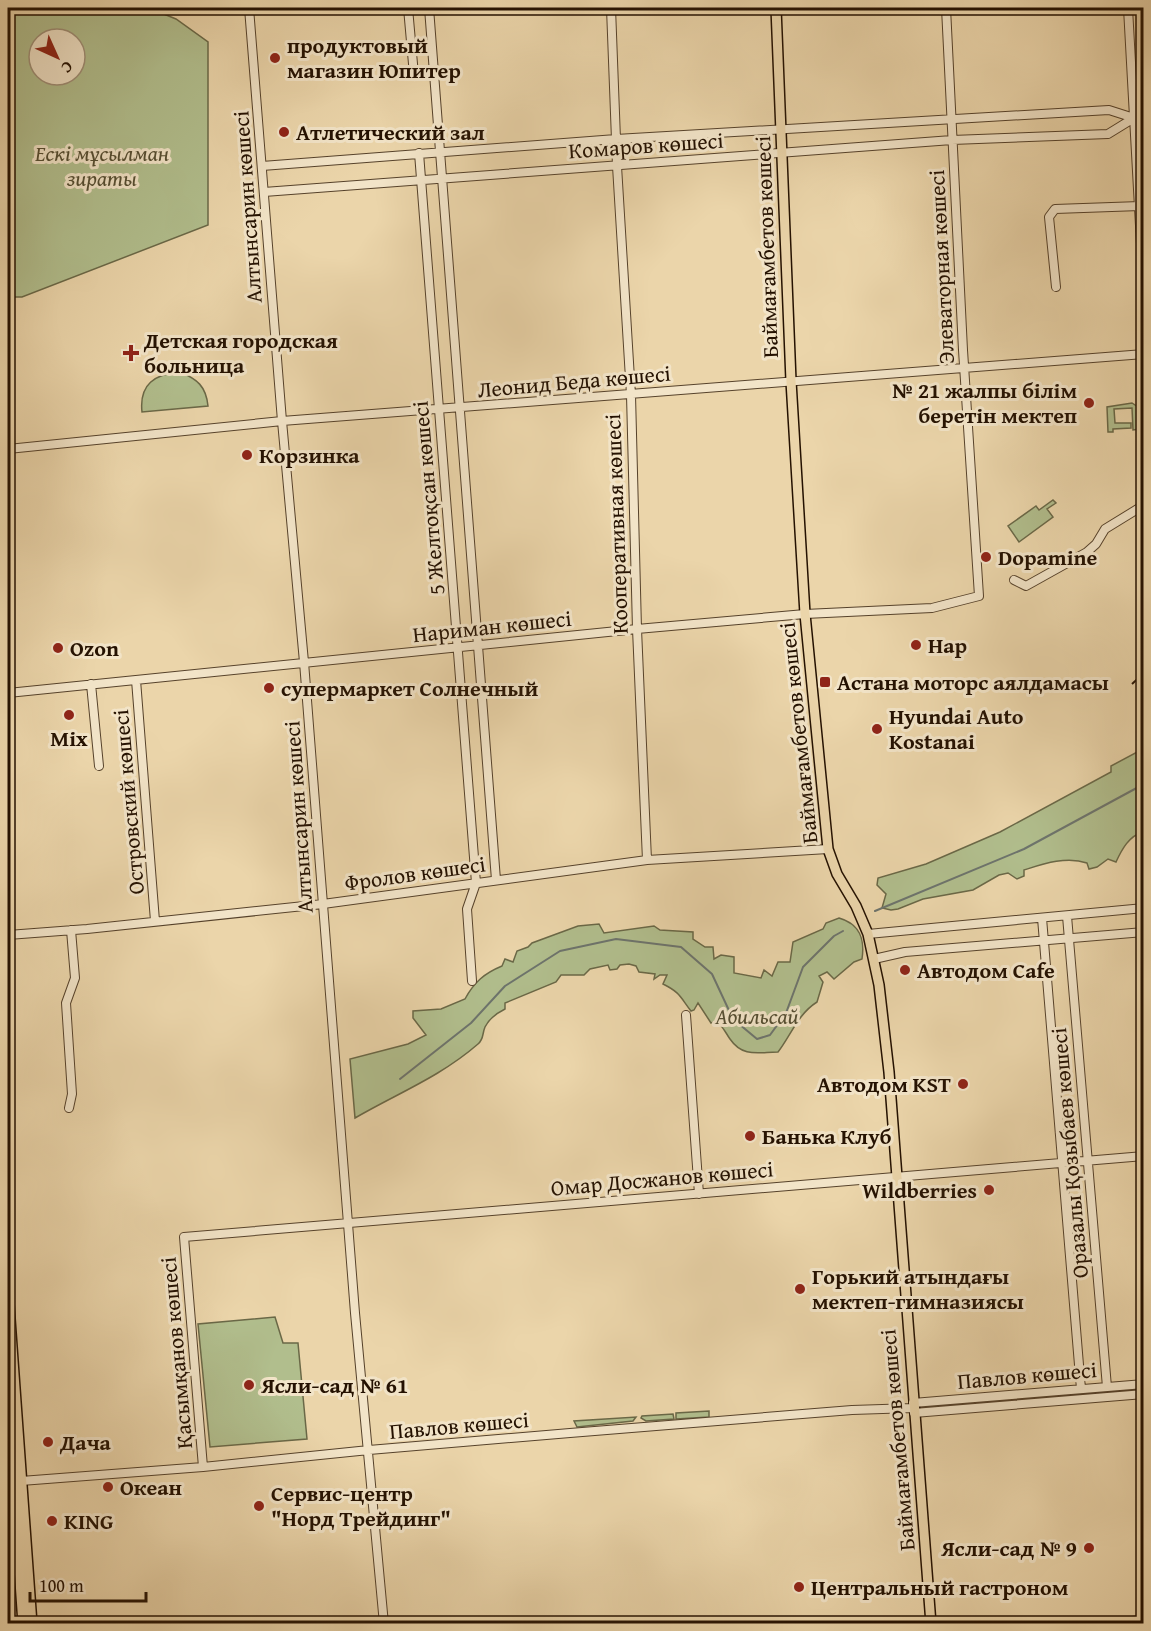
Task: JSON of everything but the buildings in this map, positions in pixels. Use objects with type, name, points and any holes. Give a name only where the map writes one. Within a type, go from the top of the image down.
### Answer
[{"type":"main road","name":"Баймағамбетов көшесі","points":[[776,8],[791,381],[805,614],[828,849],[837,874],[856,906],[868,934],[879,985],[889,1072],[895,1176],[931,1623]]},
{"type":"main road","points":[[8,1291],[14,1481],[32,1623]]},
{"type":"main road","points":[[8,1412],[23,1623]]},
{"type":"street","name":"Алтынсарин көшесі","points":[[249,8],[355,1313],[384,1623]]},
{"type":"street","points":[[408,8],[414,75],[435,73]]},
{"type":"street","name":"5 Желтоқсан көшесі","points":[[429,8],[495,880]]},
{"type":"street","name":"Кооперативная көшесі","points":[[611,8],[617,166],[631,395],[646,860]]},
{"type":"street","name":"Элеваторная көшесі","points":[[945,8],[964,368],[979,596]]},
{"type":"street","points":[[1128,8],[1134,80],[1143,298]]},
{"type":"street","name":"Комаров көшесі","points":[[262,166],[616,139],[1109,110],[1134,118],[1143,117]]},
{"type":"street","name":"Комаров көшесі","points":[[264,192],[421,178],[617,166],[952,140],[1108,134],[1134,118]]},
{"type":"street","name":"5 Желтоқсан көшесі","points":[[418,153],[476,883],[467,909],[472,981]]},
{"type":"street","points":[[1056,287],[1049,217],[1051,212],[1055,209],[1140,206]]},
{"type":"street","name":"Леонид Беда көшесі","points":[[8,449],[282,422],[1143,354]]},
{"type":"street","points":[[1014,580],[1026,586],[1061,568],[1087,552],[1096,544],[1105,529],[1143,505]]},
{"type":"street","name":"Нариман көшесі","points":[[8,693],[637,629],[805,614],[932,608],[979,596]]},
{"type":"street","name":"Островский көшесі","points":[[136,680],[155,921]]},
{"type":"street","points":[[91,684],[99,766]]},
{"type":"street","name":"Фролов көшесі","points":[[8,935],[323,904],[646,860],[828,849]]},
{"type":"street","points":[[868,934],[1143,908]]},
{"type":"street","name":"Оразалы Қозыбаев көшесі","points":[[1067,915],[1107,1387]]},
{"type":"street","name":"Оразалы Қозыбаев көшесі","points":[[1042,918],[1081,1389]]},
{"type":"street","points":[[69,1108],[72,1094],[66,1003],[75,978],[71,930]]},
{"type":"street","points":[[874,959],[905,952],[1143,932]]},
{"type":"street","points":[[686,1015],[699,1194]]},
{"type":"street","name":"Омар Досжанов көшесі","points":[[184,1237],[1143,1156]]},
{"type":"street","name":"Қасымқанов көшесі","points":[[184,1237],[203,1467]]},
{"type":"street","name":"Павлов көшесі","points":[[913,1408],[1143,1384]]},
{"type":"street","name":"Павлов көшесі","points":[[14,1481],[203,1467],[369,1450],[852,1410],[1143,1394]]},
{"type":"street","points":[[1096,1623],[1143,1620]]},
{"type":"green space","name":"Ескі мұсылман зираты","points":[[8,8],[149,8],[176,19],[208,42],[208,225],[22,297],[8,297]]},
{"type":"green space","points":[[180,372],[200,384],[208,406],[142,412],[143,394],[150,382],[163,375]]},
{"type":"green space","points":[[1132,403],[1138,407],[1140,429],[1133,430],[1132,408],[1114,409],[1115,423],[1131,423],[1131,428],[1113,429],[1113,432],[1108,432],[1107,407]]},
{"type":"green space","points":[[1053,500],[1056,503],[1047,509],[1053,517],[1019,542],[1008,526],[1036,506],[1039,510]]},
{"type":"green space","points":[[1143,749],[1143,832],[1130,840],[1116,862],[1108,859],[1097,867],[1089,869],[1087,863],[1071,860],[1039,865],[1024,870],[1024,876],[1017,879],[1008,873],[999,875],[973,890],[923,899],[898,909],[882,908],[886,894],[877,885],[878,878],[926,864],[1000,832],[1111,772],[1111,766]]},
{"type":"green space","name":"Абильсай","points":[[839,918],[852,924],[860,933],[863,945],[862,959],[854,962],[834,979],[827,972],[819,976],[823,982],[817,1002],[800,1019],[778,1052],[752,1053],[740,1049],[716,1021],[711,1023],[698,1003],[691,1011],[677,993],[663,984],[667,975],[660,975],[654,979],[655,974],[639,972],[636,966],[620,965],[617,969],[610,970],[608,965],[590,969],[584,975],[561,975],[556,982],[505,1003],[505,1009],[487,1024],[480,1042],[464,1056],[355,1118],[350,1059],[408,1044],[426,1035],[413,1018],[413,1011],[441,1009],[465,999],[480,979],[502,966],[505,959],[513,962],[517,951],[532,943],[578,926],[599,924],[604,933],[654,926],[660,930],[693,932],[693,939],[705,947],[713,947],[714,959],[721,955],[734,957],[734,973],[761,978],[764,970],[772,976],[778,962],[790,962],[793,942],[823,929],[826,923]]},
{"type":"green space","points":[[275,1317],[283,1343],[298,1343],[307,1439],[210,1447],[198,1324]]},
{"type":"green space","points":[[709,1411],[709,1417],[676,1419],[676,1413]]},
{"type":"green space","points":[[673,1414],[674,1419],[646,1421],[641,1418],[642,1416]]},
{"type":"green space","points":[[636,1417],[633,1421],[577,1427],[574,1421]]},
{"type":"waterway","name":"Абильсай","points":[[875,911],[1024,849],[1144,784]]},
{"type":"waterway","name":"Абильсай","points":[[400,1079],[471,1023],[505,986],[560,951],[616,939],[681,947],[712,974],[733,1019],[757,1039],[770,1035],[786,1013],[803,967],[834,936],[843,931]]},
{"type":"railway","points":[[1132,684],[1144,673]]},
{"type":"place","name":"продуктовый магазин Юпитер","points":[[275,58]]},
{"type":"place","name":"Атлетический зал","points":[[284,132]]},
{"type":"place","name":"Детская городская больница","points":[[131,353]]},
{"type":"place","name":"№ 21 жалпы білім беретін мектеп","points":[[1089,403]]},
{"type":"place","name":"Корзинка","points":[[247,455]]},
{"type":"place","name":"Dopamine","points":[[986,557]]},
{"type":"place","name":"Нар","points":[[916,645]]},
{"type":"place","name":"Ozon","points":[[58,648]]},
{"type":"place","name":"Астана моторс аялдамасы","points":[[825,682]]},
{"type":"place","name":"супермаркет Солнечный","points":[[269,688]]},
{"type":"place","name":"Mix","points":[[69,715]]},
{"type":"place","name":"Hyundai Auto Kostanai","points":[[877,729]]},
{"type":"place","name":"Автодом Cafe","points":[[905,970]]},
{"type":"place","name":"Автодом KST","points":[[963,1084]]},
{"type":"place","name":"Банька Клуб","points":[[750,1136]]},
{"type":"place","name":"Wildberries","points":[[989,1190]]},
{"type":"place","name":"Горький атындағы мектеп-гимназиясы","points":[[800,1289]]},
{"type":"place","name":"Ясли-сад № 61","points":[[249,1385]]},
{"type":"place","name":"Дача","points":[[48,1442]]},
{"type":"place","name":"Океан","points":[[108,1487]]},
{"type":"place","name":"Сервис-центр \"Норд Трейдинг\"","points":[[259,1506]]},
{"type":"place","name":"KING","points":[[52,1521]]},
{"type":"place","name":"Ясли-сад № 9","points":[[1089,1548]]},
{"type":"place","name":"Центральный гастроном","points":[[799,1587]]}]
